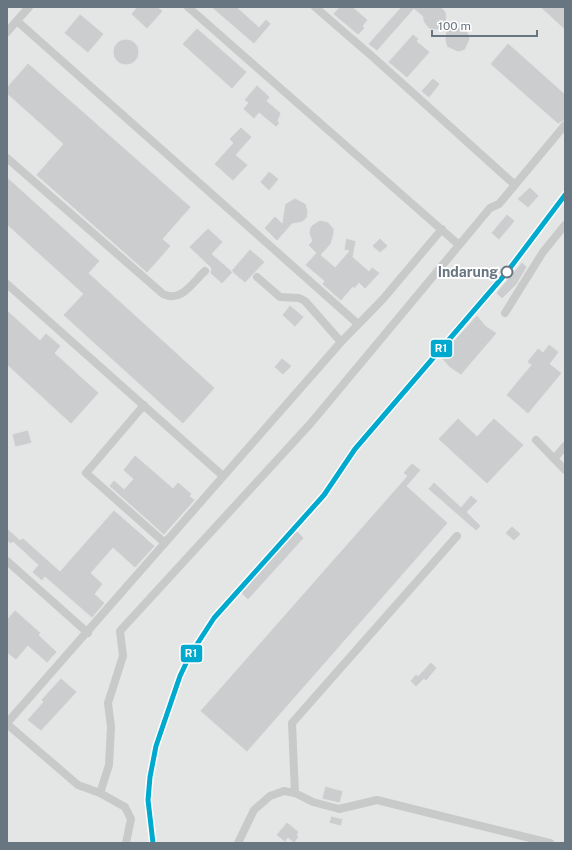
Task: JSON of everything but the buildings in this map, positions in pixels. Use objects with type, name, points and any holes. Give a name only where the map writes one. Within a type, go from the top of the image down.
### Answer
[{"type":"lane","points":[[7,32],[29,7]]},
{"type":"lane","points":[[188,7],[459,245]]},
{"type":"lane","points":[[314,7],[374,58],[515,185]]},
{"type":"lane","points":[[17,20],[358,324]]},
{"type":"lane","points":[[100,793],[110,765],[111,727],[108,703],[123,656],[120,631],[311,423],[490,208],[499,204],[565,125]]},
{"type":"lane","points":[[7,158],[162,294],[170,297],[179,296],[205,271]]},
{"type":"lane","points":[[505,313],[544,252],[565,226]]},
{"type":"lane","points":[[126,843],[131,819],[125,807],[100,793],[78,785],[7,723],[88,633],[341,342],[384,299],[442,229]]},
{"type":"lane","points":[[257,277],[280,297],[299,298],[305,301],[341,342]]},
{"type":"lane","points":[[7,285],[223,476]]},
{"type":"lane","points":[[144,406],[86,472],[165,543]]},
{"type":"lane","points":[[536,440],[565,470]]},
{"type":"lane","points":[[554,459],[565,446]]},
{"type":"lane","points":[[295,792],[292,723],[457,536]]},
{"type":"lane","points":[[7,561],[88,633]]},
{"type":"lane","points":[[238,843],[254,810],[270,796],[284,791],[295,792],[313,802],[339,809],[377,800],[550,843]]},
{"type":"shaded area","points":[[7,7],[565,7],[565,843],[7,843]]},
{"type":"transit line","name":"R1","points":[[153,843],[148,800],[150,777],[156,746],[180,676],[190,655],[214,618],[324,495],[355,449],[507,272],[565,195]]},
{"type":"place","name":"Indarung","points":[[507,272]]}]
